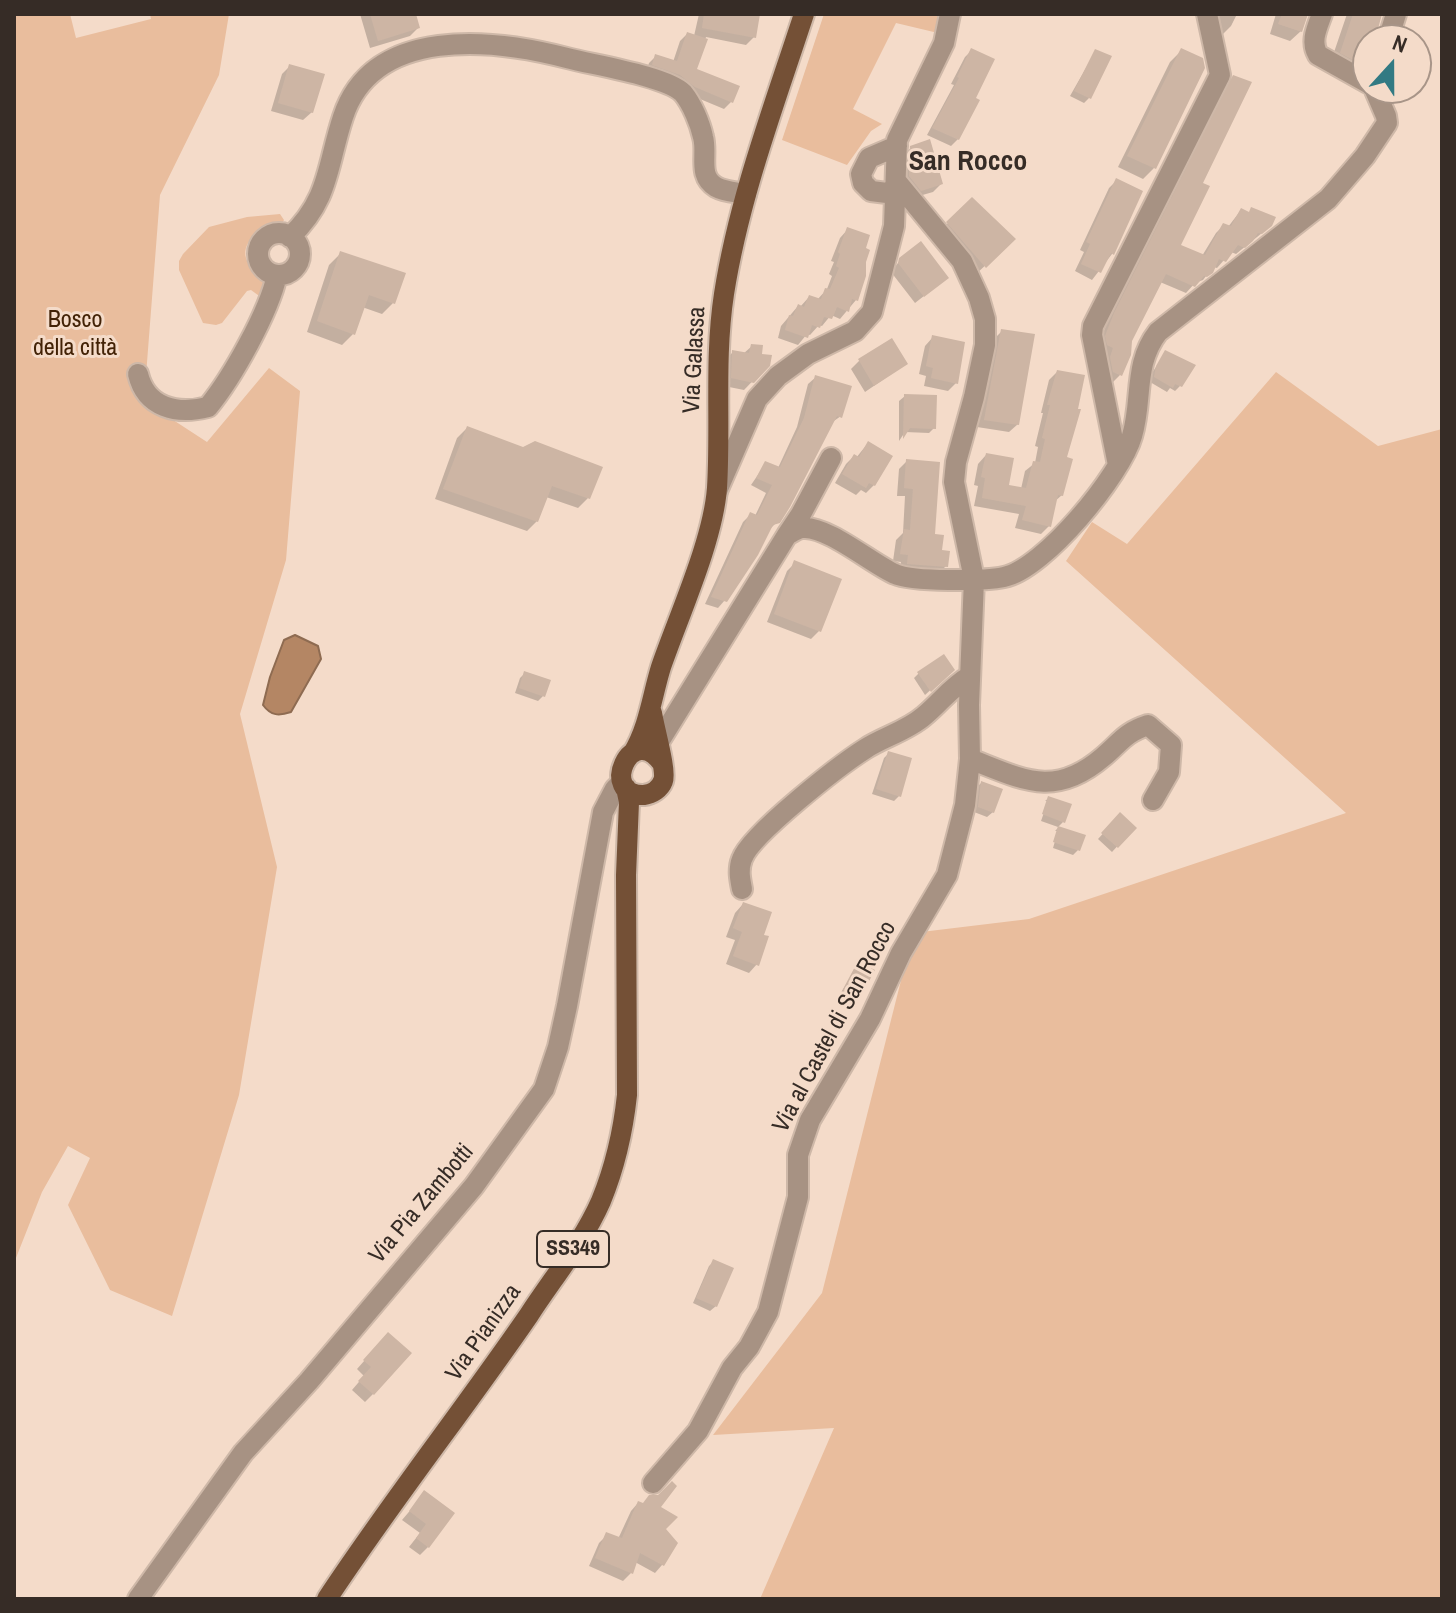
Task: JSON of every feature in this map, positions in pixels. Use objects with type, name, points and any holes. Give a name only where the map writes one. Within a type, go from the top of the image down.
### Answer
[{"type":"main road","name":"Via Galassa","points":[[633,753],[641,740],[660,669],[710,528],[717,491],[717,361],[724,295],[746,194],[804,14]]},
{"type":"main road","name":"Via Galassa","points":[[651,707],[660,754]]},
{"type":"main road","points":[[633,753],[645,751],[660,754]]},
{"type":"main road","name":"Via Pianizza","points":[[327,1599],[372,1530],[487,1376],[586,1230],[604,1193],[618,1151],[627,1095],[626,875],[629,802],[621,769],[633,753]]},
{"type":"main road","name":"Via Pianizza","points":[[629,833],[652,793],[662,783],[664,777],[660,754]]},
{"type":"main road","points":[[624,785],[638,795],[652,793]]},
{"type":"street","points":[[717,491],[757,399],[778,376],[808,354],[855,331],[872,312],[894,226],[899,133],[946,36],[950,14]]},
{"type":"street","points":[[946,36],[969,14]]},
{"type":"street","points":[[1118,465],[1092,335],[1093,326],[1220,75],[1207,14]]},
{"type":"street","points":[[1322,14],[1313,47],[1318,55],[1352,74]]},
{"type":"street","points":[[290,237],[309,219],[320,196],[349,101],[388,63],[409,51],[442,45],[473,44],[538,52],[674,86],[690,103],[704,138],[704,172],[709,182],[717,188],[746,194]]},
{"type":"street","points":[[787,535],[803,528],[818,531],[897,575],[974,579],[1005,577],[1034,562],[1059,540],[1127,449],[1135,424],[1142,362],[1158,332],[1328,199],[1382,132],[1387,123],[1381,104]]},
{"type":"street","points":[[897,146],[869,158],[861,174],[863,183],[871,191],[887,193],[897,185]]},
{"type":"street","name":"Via al Castel di San Rocco","points":[[653,1483],[698,1431],[732,1368],[749,1347],[768,1312],[798,1197],[798,1155],[810,1120],[870,1019],[901,953],[947,875],[962,816],[970,759],[974,579],[954,482],[956,462],[985,345],[985,319],[962,261],[897,185]]},
{"type":"street","points":[[273,234],[290,237],[297,245],[299,259],[291,271],[277,275],[264,270],[258,250],[266,237],[273,234]]},
{"type":"street","points":[[138,374],[141,388],[162,405],[191,411],[208,407],[243,352],[273,291],[277,275]]},
{"type":"street","points":[[660,754],[681,705],[801,514],[831,458]]},
{"type":"street","points":[[742,889],[739,876],[742,859],[751,844],[865,748],[923,718],[943,696],[970,676]]},
{"type":"street","points":[[651,707],[681,705]]},
{"type":"street","points":[[970,759],[1036,783],[1073,778],[1102,758],[1130,731],[1148,725],[1171,745],[1169,772],[1153,800]]},
{"type":"street","name":"Via Pia Zambotti","points":[[138,1599],[243,1453],[309,1381],[474,1186],[544,1089],[567,1006],[603,812],[615,789],[624,785]]},
{"type":"green space","name":"Bosco della città","points":[[14,14],[70,14],[76,38],[151,19],[150,14],[229,14],[219,75],[160,195],[144,401],[207,442],[269,368],[300,391],[286,560],[240,714],[277,867],[239,1095],[172,1316],[110,1290],[68,1205],[90,1158],[68,1146],[42,1192],[14,1263]]},
{"type":"green space","points":[[824,14],[941,14],[938,33],[896,23],[853,109],[882,124],[871,131],[847,165],[782,140]]},
{"type":"green space","points":[[280,214],[284,220],[281,225],[260,231],[246,248],[249,266],[267,282],[262,298],[251,290],[247,291],[222,323],[203,323],[179,270],[183,254],[209,227],[247,217]]},
{"type":"green space","points":[[1276,372],[1378,446],[1442,429],[1442,1599],[760,1599],[834,1428],[713,1435],[822,1293],[913,933],[1029,919],[1346,813],[1066,561],[1092,522],[1127,544]]},
{"type":"shaded area","points":[[295,635],[318,646],[321,659],[291,712],[276,714],[263,705],[284,640]]},
{"type":"building","points":[[370,14],[416,14],[420,28],[378,41]]},
{"type":"building","points":[[704,14],[760,14],[756,38],[702,28]]},
{"type":"building","points":[[1282,14],[1308,14],[1302,32],[1278,24]]},
{"type":"building","points":[[1353,14],[1382,14],[1379,24],[1352,24],[1352,59],[1340,53]]},
{"type":"building","points":[[687,32],[708,39],[697,69],[740,86],[733,103],[695,87],[680,75],[652,65],[655,54],[677,61]]},
{"type":"building","points":[[971,48],[995,59],[976,98],[980,100],[959,140],[932,128]]},
{"type":"building","points":[[1181,48],[1203,58],[1205,68],[1156,169],[1127,156]]},
{"type":"building","points":[[1095,49],[1112,56],[1091,99],[1074,91]]},
{"type":"building","points":[[289,64],[325,74],[313,113],[278,103]]},
{"type":"building","points":[[1233,75],[1252,82],[1203,183],[1210,186],[1181,245],[1205,255],[1223,223],[1231,226],[1241,208],[1249,212],[1251,207],[1276,217],[1272,226],[1262,234],[1258,233],[1245,248],[1238,245],[1226,262],[1219,259],[1213,273],[1204,276],[1195,287],[1166,274],[1132,341],[1131,355],[1122,376],[1113,372],[1110,357],[1113,348],[1107,345],[1105,336]]},
{"type":"building","points":[[930,139],[943,184],[921,191],[909,176],[910,146]]},
{"type":"building","points":[[1116,178],[1143,191],[1114,255],[1111,253],[1101,273],[1081,264],[1090,244],[1086,242]]},
{"type":"building","points":[[972,197],[1016,239],[986,268],[946,222]]},
{"type":"building","points":[[847,227],[870,235],[866,248],[870,250],[866,276],[858,301],[852,299],[849,312],[837,307],[832,319],[824,317],[820,328],[812,325],[808,338],[785,330],[789,315],[793,316],[798,304],[804,307],[809,295],[821,299],[825,288],[830,289],[839,268],[836,266],[838,252]]},
{"type":"building","points":[[921,241],[949,278],[924,297],[898,263],[899,258]]},
{"type":"building","points":[[340,251],[406,273],[395,304],[369,295],[355,335],[317,321]]},
{"type":"building","points":[[1001,329],[1035,334],[1019,425],[984,420]]},
{"type":"building","points":[[932,335],[965,342],[958,384],[931,378],[933,368],[926,366]]},
{"type":"building","points":[[892,338],[908,364],[874,386],[858,359]]},
{"type":"building","points":[[751,344],[763,345],[762,354],[772,355],[770,366],[754,383],[731,378],[732,350],[749,353]]},
{"type":"building","points":[[1165,350],[1196,365],[1182,387],[1175,384],[1173,388],[1154,377]]},
{"type":"building","points":[[1057,370],[1085,375],[1078,409],[1081,409],[1067,457],[1073,459],[1063,496],[1058,495],[1051,527],[1022,520],[1026,506],[982,498],[985,478],[981,477],[986,453],[1014,458],[1009,485],[1026,488],[1033,461],[1040,462],[1050,405],[1047,405]]},
{"type":"building","points":[[815,375],[852,386],[842,418],[837,416],[790,507],[780,523],[773,525],[758,555],[727,602],[711,597],[750,512],[757,515],[772,485],[756,478],[765,461],[780,467],[804,418]]},
{"type":"building","points":[[904,394],[937,395],[936,429],[910,428],[903,439]]},
{"type":"building","points":[[467,426],[523,447],[535,441],[603,467],[590,499],[552,486],[538,522],[443,489]]},
{"type":"building","points":[[868,441],[893,456],[875,486],[869,483],[866,488],[842,474],[854,454],[859,457]]},
{"type":"building","points":[[906,459],[940,462],[935,534],[944,535],[942,550],[950,551],[948,567],[907,564],[908,555],[900,554],[904,529],[910,530],[913,489],[904,488]]},
{"type":"building","points":[[794,560],[842,579],[821,632],[774,614]]},
{"type":"building","points":[[944,654],[955,670],[931,692],[917,672]]},
{"type":"building","points":[[524,671],[551,680],[545,697],[519,688]]},
{"type":"building","points":[[888,751],[912,758],[901,797],[876,789]]},
{"type":"building","points":[[981,781],[1003,789],[994,813],[978,807]]},
{"type":"building","points":[[1048,796],[1072,804],[1065,823],[1042,814]]},
{"type":"building","points":[[1120,812],[1137,828],[1118,848],[1101,833]]},
{"type":"building","points":[[1058,826],[1086,835],[1080,851],[1053,842]]},
{"type":"building","points":[[743,902],[772,912],[764,935],[769,936],[759,966],[733,956],[742,932],[733,928]]},
{"type":"building","points":[[858,961],[875,970],[859,1000],[842,991]]},
{"type":"building","points":[[713,1259],[734,1268],[717,1307],[696,1298]]},
{"type":"building","points":[[388,1332],[412,1353],[374,1395],[358,1381],[371,1367],[363,1360]]},
{"type":"building","points":[[672,1481],[677,1486],[661,1507],[678,1517],[666,1529],[678,1543],[664,1566],[640,1553],[633,1574],[595,1558],[606,1532],[622,1538],[638,1501],[643,1503],[649,1495],[658,1495]]},
{"type":"building","points":[[424,1490],[455,1513],[429,1548],[416,1538],[426,1524],[409,1511]]},
{"type":"district","name":"San Rocco","points":[[968,162]]}]
